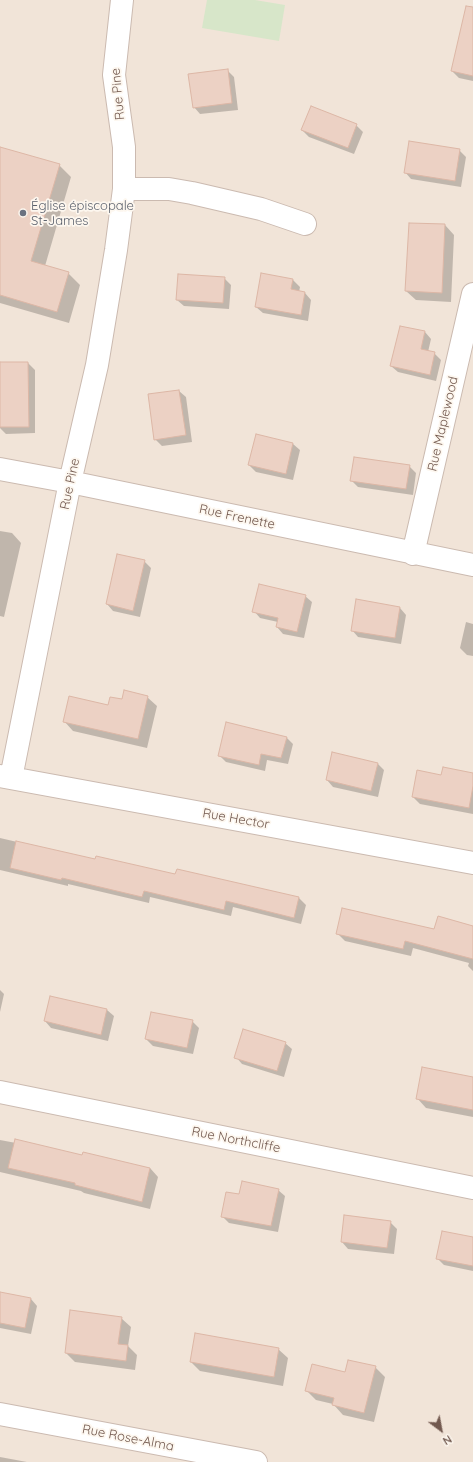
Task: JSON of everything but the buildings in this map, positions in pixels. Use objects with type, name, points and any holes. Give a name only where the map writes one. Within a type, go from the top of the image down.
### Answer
[{"type":"street","name":"Rue Pine","points":[[5,777],[97,364],[116,250],[124,189],[124,147],[114,75],[122,0]]},
{"type":"street","points":[[124,189],[169,190],[214,197],[261,209],[305,224]]},
{"type":"street","name":"Rue Maplewood","points":[[413,554],[473,294]]},
{"type":"street","name":"Rue Frenette","points":[[0,469],[473,565]]},
{"type":"street","name":"Rue Hector","points":[[5,777],[473,863]]},
{"type":"street","name":"Rue Northcliffe","points":[[0,1092],[473,1188]]},
{"type":"street","name":"Rue Rose-Alma","points":[[0,1414],[256,1462]]},
{"type":"shaded area","points":[[0,0],[473,0],[473,1462],[0,1462]]},
{"type":"green space","points":[[207,0],[255,0],[285,5],[279,41],[202,28]]},
{"type":"place","name":"Église épiscopale St-James","points":[[23,213]]}]
